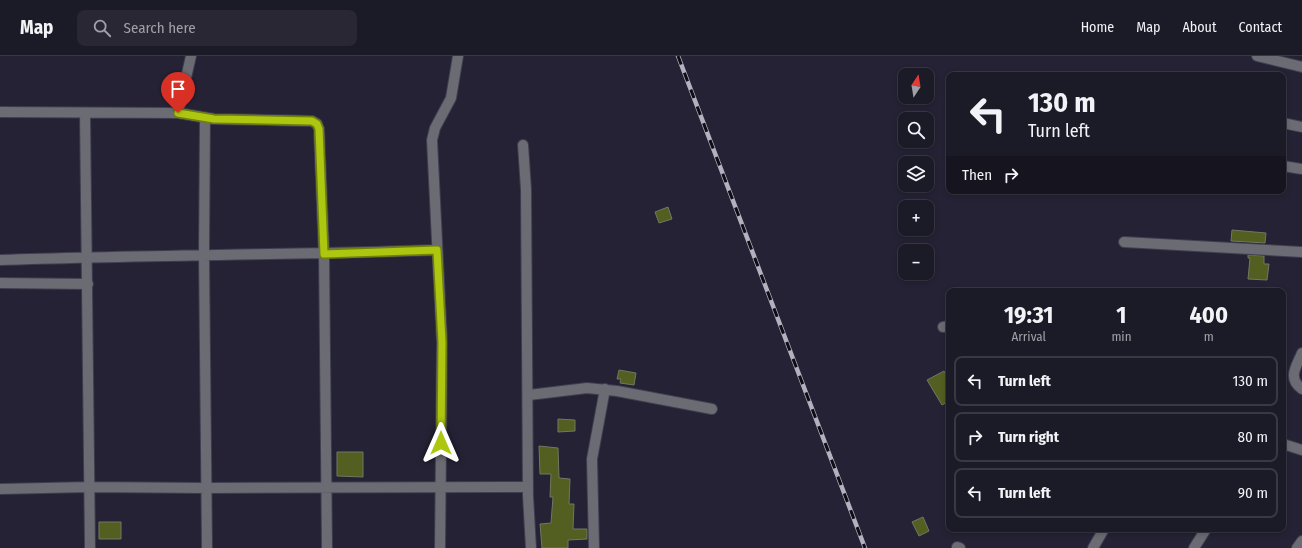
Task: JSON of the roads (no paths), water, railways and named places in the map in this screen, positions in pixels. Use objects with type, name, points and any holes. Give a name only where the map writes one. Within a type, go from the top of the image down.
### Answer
[{"type":"street","points":[[178,113],[191,56]]},
{"type":"street","points":[[440,548],[442,342],[432,140],[435,128],[451,98],[458,56]]},
{"type":"street","points":[[1257,56],[1302,67]]},
{"type":"street","points":[[0,112],[178,113],[205,118],[312,121],[317,124],[319,129],[324,254],[327,548]]},
{"type":"street","points":[[85,113],[88,257],[90,548]]},
{"type":"street","points":[[205,118],[204,254],[207,548]]},
{"type":"street","points":[[1286,124],[1302,127]]},
{"type":"street","points":[[523,145],[526,189],[529,395],[528,487],[531,548]]},
{"type":"street","points":[[1286,166],[1302,169]]},
{"type":"street","points":[[1124,242],[1302,252]]},
{"type":"street","points":[[0,260],[204,254],[324,254],[437,250]]},
{"type":"street","points":[[0,283],[88,284]]},
{"type":"street","points":[[1302,353],[1293,374],[1294,382],[1302,389]]},
{"type":"street","points":[[529,395],[587,388],[712,409]]},
{"type":"street","points":[[594,548],[592,459],[605,390]]},
{"type":"street","points":[[1286,445],[1302,450]]},
{"type":"street","points":[[0,489],[89,487],[528,487]]},
{"type":"street","points":[[1093,548],[1102,532]]},
{"type":"street","points":[[1194,548],[1204,532]]},
{"type":"street","points":[[1297,548],[1302,541]]},
{"type":"railway","points":[[678,56],[865,548]]}]
